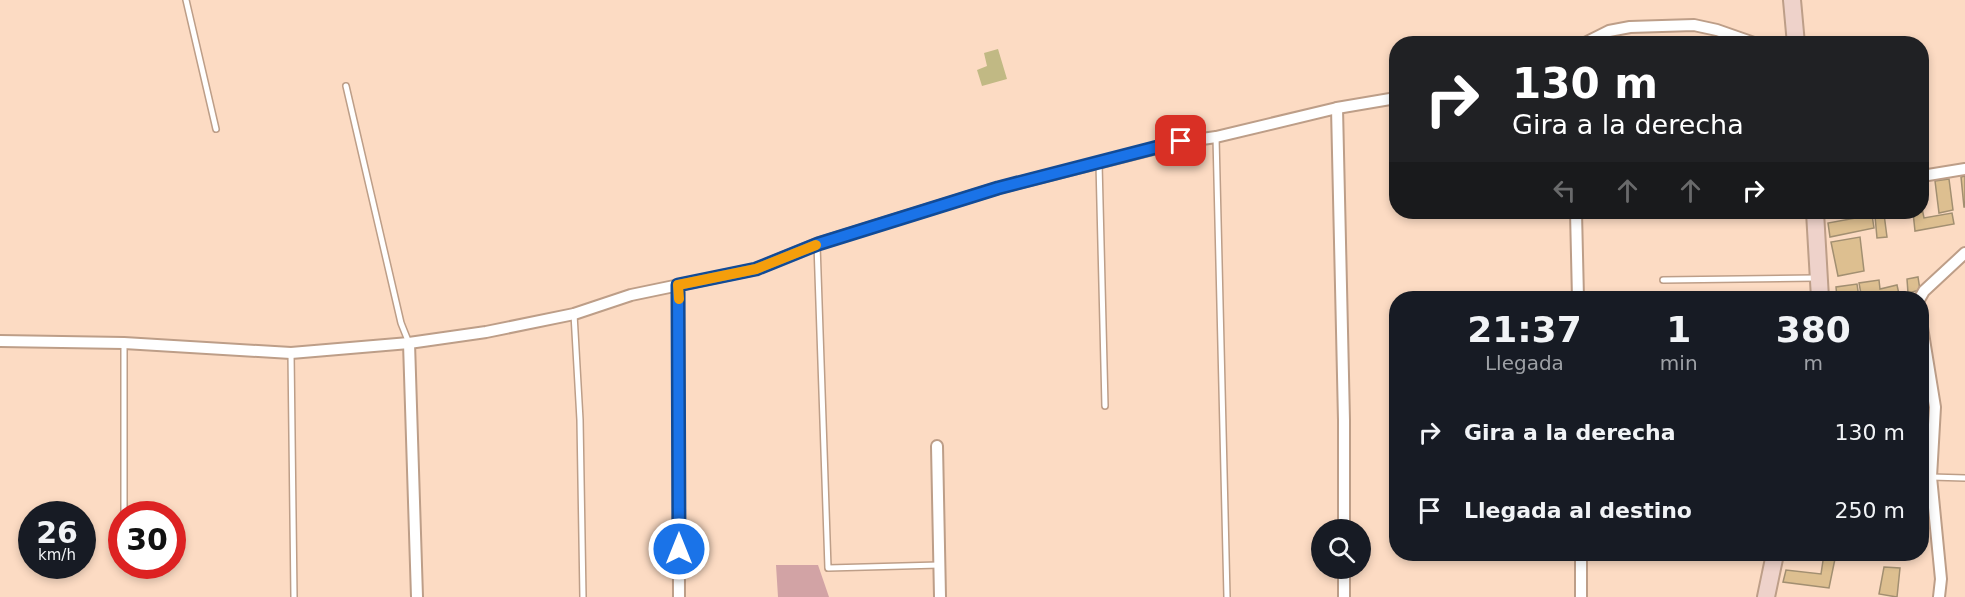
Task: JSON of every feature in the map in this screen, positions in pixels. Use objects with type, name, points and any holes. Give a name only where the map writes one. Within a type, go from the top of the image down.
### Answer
[{"type":"main road","points":[[1792,0],[1795,36]]},
{"type":"main road","points":[[1816,219],[1820,291]]},
{"type":"main road","points":[[1766,597],[1774,561]]},
{"type":"street","points":[[1599,36],[1609,31],[1630,27],[1694,25],[1734,36]]},
{"type":"street","points":[[0,341],[124,343],[291,353],[410,343],[486,332],[574,314],[631,295],[756,269],[818,244],[998,188],[1181,141],[1216,137],[1337,108],[1389,99]]},
{"type":"street","points":[[1337,108],[1344,409],[1344,519]]},
{"type":"street","points":[[1929,175],[1965,169]]},
{"type":"street","points":[[1576,219],[1578,291]]},
{"type":"street","points":[[1924,291],[1965,253]]},
{"type":"street","points":[[678,285],[679,597]]},
{"type":"street","points":[[410,343],[417,597]]},
{"type":"street","points":[[1929,370],[1935,407],[1931,477],[1941,579],[1939,597]]},
{"type":"street","points":[[937,446],[939,597]]},
{"type":"street","points":[[1581,561],[1581,597]]},
{"type":"street","points":[[1344,579],[1344,597]]},
{"type":"lane","points":[[186,0],[216,129]]},
{"type":"lane","points":[[346,86],[401,323],[410,343]]},
{"type":"lane","points":[[1216,137],[1227,597]]},
{"type":"lane","points":[[1099,163],[1105,406]]},
{"type":"lane","points":[[818,244],[828,568],[939,565]]},
{"type":"lane","points":[[1663,280],[1820,278]]},
{"type":"lane","points":[[574,314],[580,420],[583,597]]},
{"type":"lane","points":[[124,343],[124,501]]},
{"type":"lane","points":[[291,353],[294,597]]},
{"type":"lane","points":[[1931,477],[1965,478]]},
{"type":"shaded area","points":[[998,49],[1007,79],[982,86],[977,70],[987,66],[984,53]]},
{"type":"shaded area","points":[[776,565],[818,565],[829,597],[778,597]]},
{"type":"building","points":[[1965,176],[1965,207],[1964,207],[1961,177]]},
{"type":"building","points":[[1949,179],[1953,210],[1939,213],[1935,181]]},
{"type":"building","points":[[1952,213],[1954,224],[1915,231],[1914,219],[1929,219],[1929,217]]},
{"type":"building","points":[[1850,219],[1873,219],[1874,228],[1830,237],[1828,223]]},
{"type":"building","points":[[1875,219],[1885,219],[1887,237],[1877,238]]},
{"type":"building","points":[[1860,237],[1864,271],[1838,276],[1831,242]]},
{"type":"building","points":[[1918,277],[1920,290],[1908,291],[1907,279]]},
{"type":"building","points":[[1879,280],[1880,289],[1897,285],[1898,291],[1860,291],[1859,283]]},
{"type":"building","points":[[1857,284],[1858,291],[1836,291],[1836,287]]},
{"type":"building","points":[[1823,561],[1835,561],[1829,588],[1783,582],[1786,570],[1821,574]]},
{"type":"building","points":[[1884,567],[1900,568],[1897,597],[1879,594]]},
{"type":"slow traffic","points":[[679,299],[678,285],[756,269],[816,245]]},
{"type":"route","points":[[679,549],[678,285],[756,269],[818,244],[998,188],[1181,141]]}]
